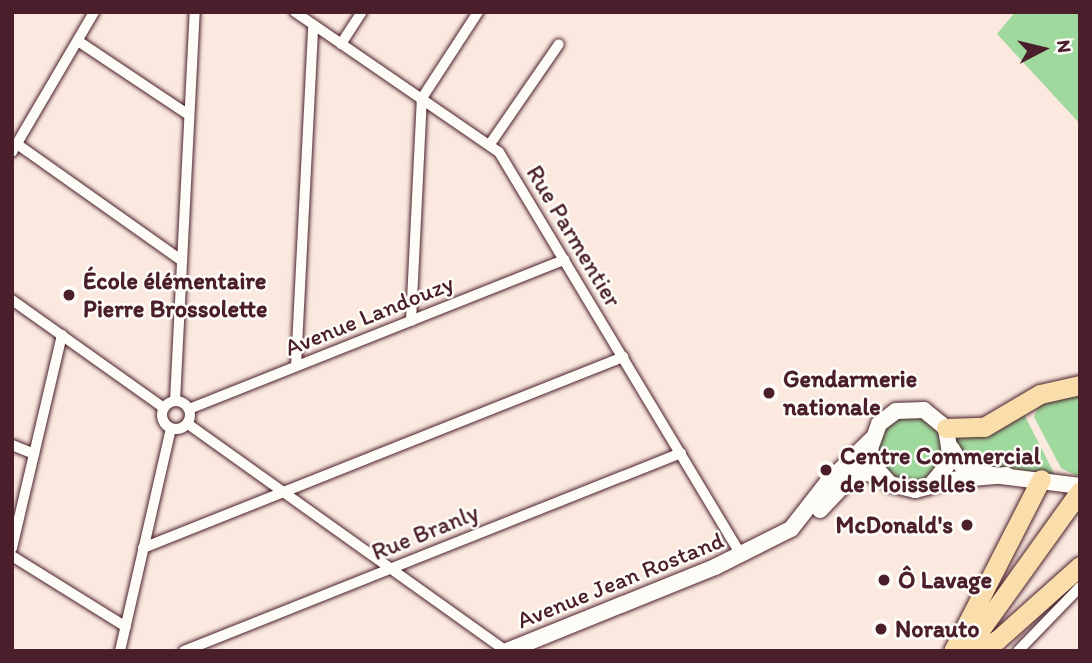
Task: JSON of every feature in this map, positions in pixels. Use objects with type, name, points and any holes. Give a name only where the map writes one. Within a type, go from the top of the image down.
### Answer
[{"type":"highway","points":[[946,428],[984,427],[1040,394],[1080,385]]},
{"type":"highway","points":[[953,651],[1041,479]]},
{"type":"highway","points":[[976,649],[1074,486]]},
{"type":"highway","points":[[976,649],[1080,509]]},
{"type":"highway","points":[[976,649],[997,640],[1076,580]]},
{"type":"street","points":[[94,12],[14,148],[181,260]]},
{"type":"street","points":[[175,401],[195,12]]},
{"type":"street","name":"Rue Parmentier","points":[[295,12],[490,144],[746,553]]},
{"type":"street","points":[[341,44],[362,12]]},
{"type":"street","points":[[411,321],[422,98],[478,12]]},
{"type":"street","points":[[296,366],[313,25]]},
{"type":"street","points":[[78,41],[189,115]]},
{"type":"street","points":[[490,144],[559,44]]},
{"type":"street","name":"Avenue Landouzy","points":[[189,409],[564,260]]},
{"type":"street","points":[[12,300],[164,408]]},
{"type":"street","points":[[12,548],[62,335]]},
{"type":"street","points":[[143,548],[623,357]]},
{"type":"street","points":[[171,429],[162,420],[164,408],[175,401]]},
{"type":"street","points":[[175,401],[189,409],[188,424]]},
{"type":"street","points":[[1007,475],[902,489],[881,477],[871,458],[872,439],[886,417],[910,408],[930,414],[946,428],[957,461],[970,471],[1007,475],[1041,479],[1074,486]]},
{"type":"street","points":[[171,429],[188,424]]},
{"type":"street","points":[[188,424],[394,567],[506,651]]},
{"type":"street","points":[[120,651],[171,429]]},
{"type":"street","name":"Avenue Jean Rostand","points":[[746,553],[795,526],[827,483],[872,439]]},
{"type":"street","points":[[12,445],[34,454]]},
{"type":"street","points":[[931,485],[947,471],[952,449]]},
{"type":"street","name":"Rue Branly","points":[[184,651],[681,453]]},
{"type":"street","name":"Avenue Jean Rostand","points":[[506,651],[804,529],[857,471],[881,477]]},
{"type":"street","points":[[12,556],[126,627]]},
{"type":"street","points":[[1018,651],[1076,580]]},
{"type":"green space","points":[[1015,12],[1080,12],[1080,124],[997,34]]},
{"type":"green space","points":[[1080,391],[1079,477],[1061,468],[1034,417],[1039,404]]},
{"type":"green space","points":[[1024,414],[1055,475],[978,469],[959,457],[956,435]]},
{"type":"green space","points":[[911,415],[924,418],[934,425],[941,435],[944,448],[941,461],[934,471],[924,478],[911,481],[898,478],[888,471],[881,461],[878,448],[881,435],[888,425],[898,418]]},
{"type":"place","name":"École élémentaire Pierre Brossolette","points":[[69,295]]},
{"type":"place","name":"Gendarmerie nationale","points":[[769,393]]},
{"type":"place","name":"Centre Commercial de Moisselles","points":[[826,470]]},
{"type":"place","name":"McDonald's","points":[[967,525]]},
{"type":"place","name":"Ô Lavage","points":[[884,580]]},
{"type":"place","name":"Norauto","points":[[881,629]]}]
